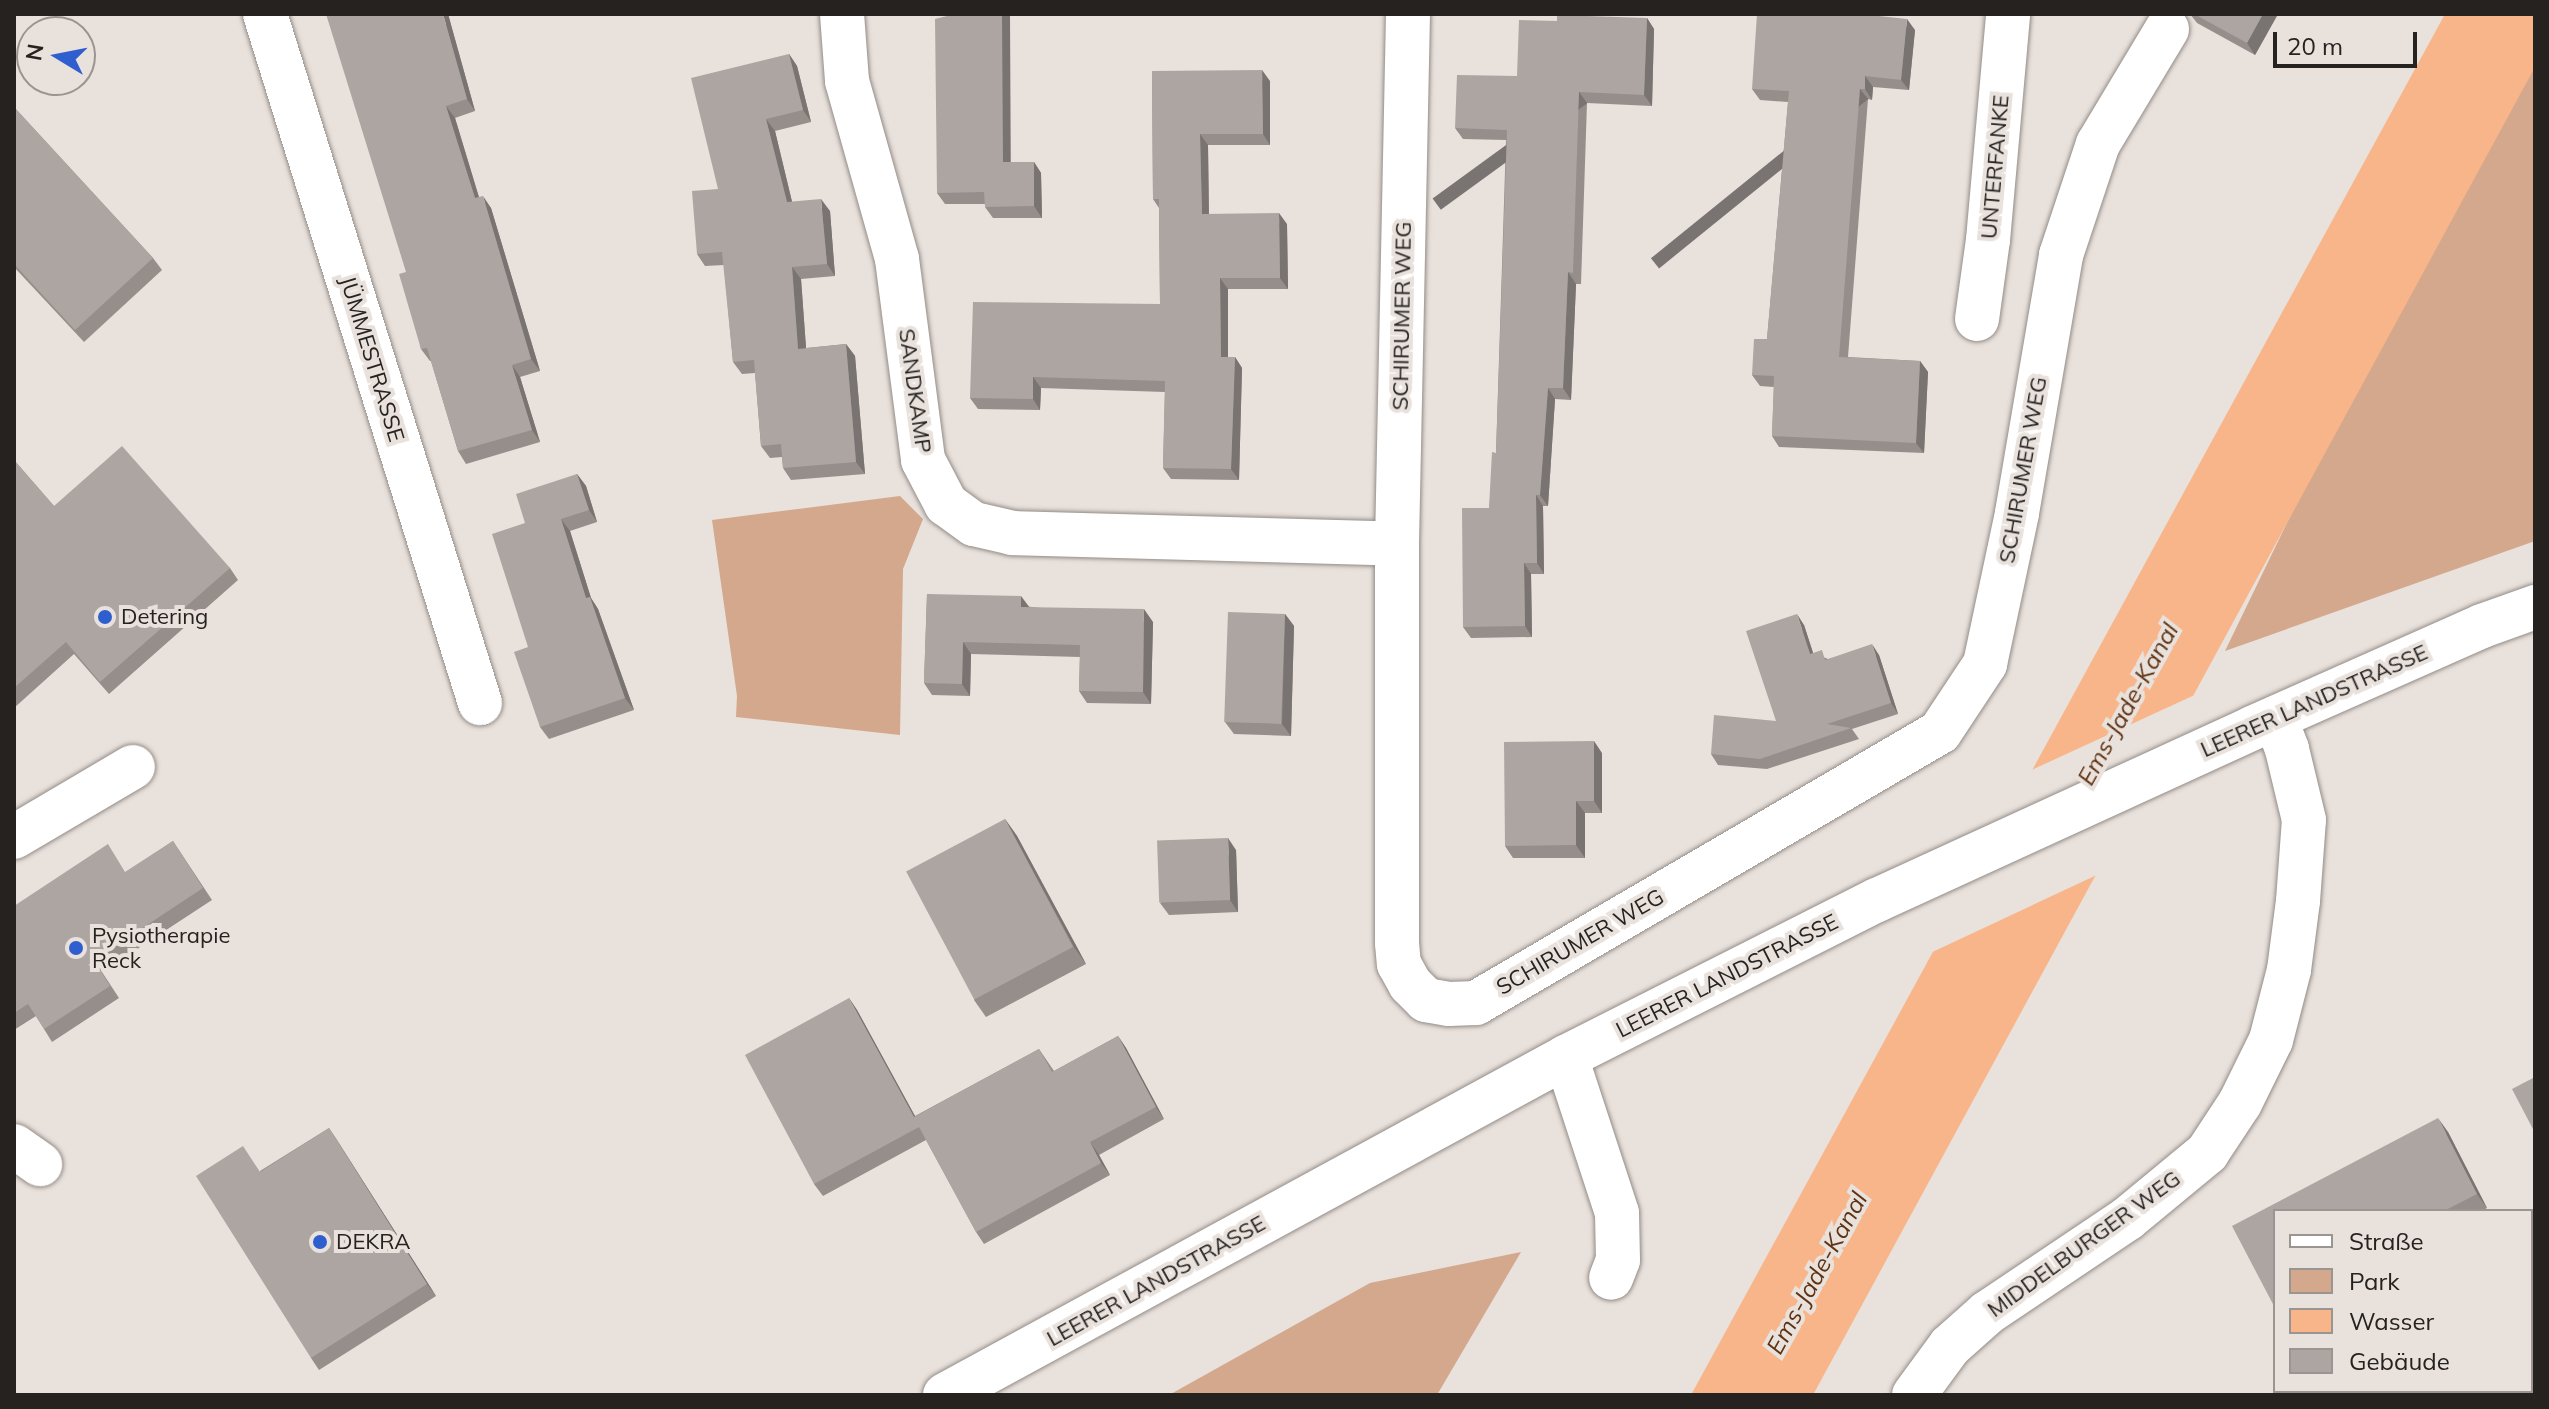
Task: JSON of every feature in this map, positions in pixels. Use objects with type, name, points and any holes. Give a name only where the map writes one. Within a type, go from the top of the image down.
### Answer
[{"type":"street","name":"JÜMMESTRASSE","points":[[265,14],[480,703]]},
{"type":"street","name":"SANDKAMP","points":[[842,14],[847,81],[897,259],[923,460],[946,504],[974,524],[1012,533],[1397,544]]},
{"type":"street","name":"SCHIRUMER WEG","points":[[1408,14],[1397,544],[1399,964],[1410,984],[1426,1000],[1449,1004],[1476,1003],[1940,732],[1985,664],[2017,513],[2061,255],[2098,144],[2167,29]]},
{"type":"street","name":"UNTERFANKE","points":[[1977,319],[1988,240],[2008,14]]},
{"type":"street","name":"LEERER LANDSTRASSE","points":[[945,1395],[1566,1057],[1877,900],[2264,723],[2482,626],[2535,607]]},
{"type":"street","name":"MIDDELBURGER WEG","points":[[1914,1395],[1950,1346],[1987,1313],[2127,1219],[2207,1153],[2240,1103],[2271,1040],[2289,970],[2304,820],[2287,749],[2264,723]]},
{"type":"street","points":[[14,837],[133,767]]},
{"type":"street","points":[[1566,1057],[1617,1213],[1618,1260],[1611,1278]]},
{"type":"green space","points":[[2535,63],[2535,541],[2225,651],[2299,498]]},
{"type":"green space","points":[[900,496],[923,519],[903,569],[900,735],[736,717],[737,696],[712,520]]},
{"type":"green space","points":[[1521,1252],[1437,1395],[1169,1395],[1370,1283]]},
{"type":"water","name":"Ems-Jade-Kanal","points":[[2445,14],[2535,14],[2535,67],[1813,1395],[1691,1395]]},
{"type":"pier","points":[[2199,693],[2101,873],[1926,955],[2025,773]]},
{"type":"building","points":[[326,14],[443,14],[467,99],[446,106],[475,198],[483,196],[531,359],[512,365],[532,430],[458,451],[427,348],[421,349],[399,274],[406,272]]},
{"type":"building","points":[[955,14],[1002,14],[1003,162],[1034,162],[1034,206],[985,207],[984,192],[937,193],[935,19]]},
{"type":"building","points":[[1757,14],[1860,14],[1907,19],[1901,80],[1865,76],[1865,89],[1860,89],[1839,357],[1920,361],[1916,443],[1772,436],[1774,376],[1752,375],[1754,339],[1767,339],[1789,91],[1752,89]]},
{"type":"building","points":[[2194,14],[2263,14],[2247,43]]},
{"type":"building","points":[[1557,15],[1647,18],[1644,95],[1579,92],[1573,273],[1568,272],[1563,388],[1548,388],[1540,495],[1536,495],[1537,563],[1524,563],[1525,626],[1463,627],[1462,508],[1489,508],[1492,452],[1496,453],[1507,130],[1455,128],[1457,75],[1517,76],[1519,20],[1557,21]]},
{"type":"building","points":[[789,54],[803,110],[766,119],[787,202],[821,199],[827,264],[792,267],[798,349],[846,344],[856,462],[783,468],[781,444],[761,446],[754,360],[733,362],[722,252],[697,254],[692,191],[718,189],[691,78]]},
{"type":"building","points":[[1262,70],[1263,134],[1200,134],[1202,214],[1279,213],[1280,278],[1220,278],[1221,357],[1235,357],[1231,469],[1163,468],[1165,381],[1033,377],[1033,399],[970,398],[973,302],[1160,304],[1159,199],[1153,199],[1152,71]]},
{"type":"building","points":[[14,107],[153,258],[75,330],[14,264]]},
{"type":"building","name":"Detering","points":[[122,446],[230,568],[100,682],[66,642],[14,688],[14,460],[54,506]]},
{"type":"building","points":[[577,474],[589,510],[561,519],[586,598],[590,597],[625,698],[540,727],[514,652],[528,647],[492,534],[525,523],[516,494]]},
{"type":"building","points":[[927,594],[1021,596],[1021,607],[1144,609],[1143,692],[1079,691],[1080,645],[963,642],[962,684],[924,683]]},
{"type":"building","points":[[1228,612],[1285,614],[1281,724],[1224,722]]},
{"type":"building","points":[[1797,614],[1810,654],[1822,650],[1825,660],[1872,644],[1891,703],[1827,724],[1851,728],[1760,759],[1711,754],[1714,715],[1776,721],[1746,631]]},
{"type":"building","points":[[1594,741],[1594,801],[1576,801],[1576,845],[1505,846],[1504,742]]},
{"type":"building","points":[[1005,819],[1073,947],[974,1000],[906,872]]},
{"type":"building","points":[[1228,838],[1230,900],[1159,902],[1157,840]]},
{"type":"building","name":"Pysiotherapie Reck","points":[[173,841],[203,888],[94,960],[110,986],[44,1029],[28,1004],[14,1013],[14,906],[108,844],[125,872]]},
{"type":"building","points":[[849,998],[914,1117],[1039,1049],[1052,1072],[1118,1036],[1156,1107],[1090,1142],[1101,1163],[976,1232],[919,1127],[814,1184],[745,1055]]},
{"type":"building","points":[[2535,1077],[2535,1133],[2512,1089]]},
{"type":"building","points":[[2438,1118],[2477,1194],[2448,1209],[2273,1209],[2273,1304],[2232,1226]]},
{"type":"building","name":"DEKRA","points":[[329,1128],[427,1284],[311,1358],[196,1176],[243,1146],[260,1172]]},
{"type":"building","points":[[2535,1279],[2535,1333],[2533,1328]]},
{"type":"place","name":"Detering","points":[[105,617]]},
{"type":"place","name":"Pysiotherapie Reck","points":[[76,948]]},
{"type":"place","name":"DEKRA","points":[[320,1242]]}]
